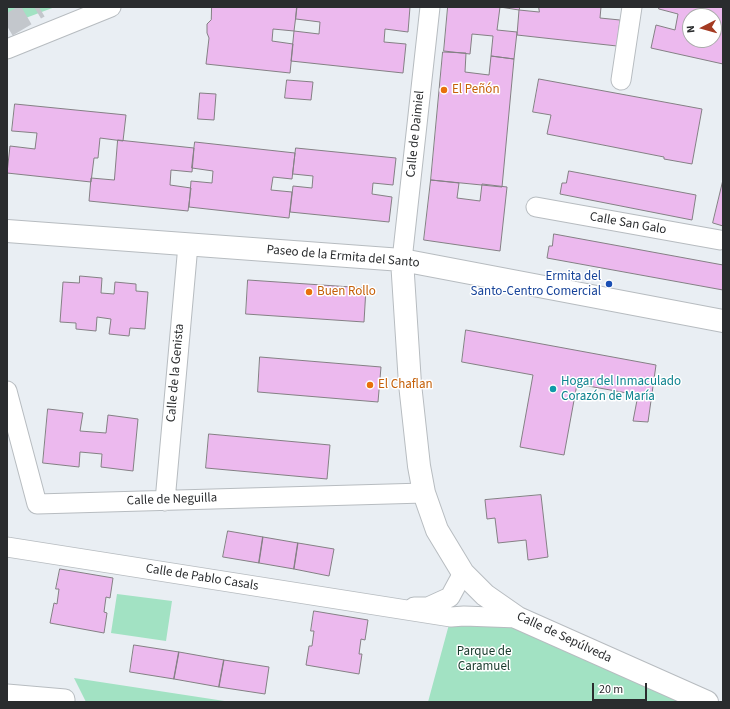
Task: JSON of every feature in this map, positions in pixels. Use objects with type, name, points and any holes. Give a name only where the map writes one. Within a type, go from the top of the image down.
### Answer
[{"type":"street","points":[[7,49],[111,7]]},
{"type":"street","name":"Calle de Daimiel","points":[[402,260],[430,7]]},
{"type":"street","points":[[621,80],[632,7]]},
{"type":"street","name":"Calle San Galo","points":[[536,207],[720,240]]},
{"type":"street","name":"Paseo de la Ermita del Santo","points":[[7,232],[402,260],[723,321]]},
{"type":"street","name":"Calle de la Genista","points":[[165,501],[188,244]]},
{"type":"street","name":"Calle de Sepúlveda","points":[[402,260],[403,303],[415,443],[424,493],[437,530],[462,572],[485,595],[518,618],[707,702]]},
{"type":"street","name":"Calle de Neguilla","points":[[7,391],[37,504],[424,493]]},
{"type":"street","name":"Calle de Pablo Casals","points":[[7,547],[451,617],[518,618]]},
{"type":"street","points":[[450,598],[462,572]]},
{"type":"street","name":"Calle de Pablo Casals","points":[[397,609],[428,606],[467,591],[485,595]]},
{"type":"street","points":[[464,616],[480,604],[485,595]]},
{"type":"street","points":[[7,694],[65,699],[65,702]]},
{"type":"green space","points":[[7,7],[55,7],[7,25]]},
{"type":"green space","points":[[117,594],[172,601],[166,641],[111,633]]},
{"type":"green space","name":"Parque de Caramuel","points":[[451,617],[518,618],[707,702],[428,702]]},
{"type":"green space","points":[[74,678],[231,702],[86,702]]},
{"type":"building","points":[[212,7],[297,7],[294,31],[273,29],[272,41],[293,44],[290,73],[206,64],[209,38],[207,33],[207,24],[211,20]]},
{"type":"building","points":[[297,7],[410,7],[408,32],[385,29],[384,42],[406,44],[403,73],[291,61],[294,31],[319,34],[320,22],[296,19]]},
{"type":"building","points":[[448,7],[500,7],[497,30],[517,32],[514,59],[491,56],[493,36],[472,34],[470,54],[444,51]]},
{"type":"building","points":[[500,7],[520,7],[519,10]]},
{"type":"building","points":[[539,7],[601,7],[600,18],[620,20],[617,46],[517,35],[519,10],[539,12]]},
{"type":"building","points":[[659,7],[723,7],[723,64],[651,48],[656,25],[675,30],[678,14],[659,9]]},
{"type":"building","points":[[443,52],[466,53],[465,72],[489,75],[491,56],[514,59],[502,187],[431,180]]},
{"type":"building","points":[[539,79],[702,109],[692,164],[547,134],[551,115],[533,112]]},
{"type":"building","points":[[287,80],[313,82],[311,100],[285,98]]},
{"type":"building","points":[[200,93],[216,94],[214,120],[198,119]]},
{"type":"building","points":[[15,104],[126,115],[123,141],[100,138],[98,158],[94,158],[91,182],[7,173],[10,146],[35,149],[37,133],[12,131]]},
{"type":"building","points":[[118,140],[194,148],[192,172],[171,170],[170,185],[191,188],[188,211],[89,201],[91,178],[114,180]]},
{"type":"building","points":[[195,142],[295,153],[292,179],[273,177],[271,190],[292,192],[289,218],[189,207],[191,181],[212,183],[213,171],[192,168]]},
{"type":"building","points":[[296,148],[396,158],[393,185],[373,183],[372,194],[392,197],[389,222],[290,212],[293,186],[312,188],[313,176],[293,174]]},
{"type":"building","points":[[569,171],[696,195],[692,220],[560,194],[562,183],[566,183]]},
{"type":"building","points":[[431,180],[459,183],[457,198],[480,201],[482,184],[507,187],[500,251],[424,240]]},
{"type":"building","points":[[723,180],[723,226],[713,223]]},
{"type":"building","points":[[554,234],[723,265],[723,290],[547,258],[549,246],[552,246]]},
{"type":"building","points":[[80,276],[102,278],[101,293],[114,294],[115,282],[136,284],[136,291],[148,292],[145,329],[130,328],[129,336],[109,334],[111,319],[97,317],[96,331],[76,329],[76,323],[60,322],[63,282],[79,283]]},
{"type":"building","points":[[248,280],[366,288],[364,322],[246,314]]},
{"type":"building","name":"Hogar del Inmaculado Corazón de María","points":[[466,330],[656,365],[648,422],[633,421],[638,395],[577,384],[564,455],[520,447],[533,375],[462,362]]},
{"type":"building","points":[[260,357],[381,367],[378,402],[258,392]]},
{"type":"building","points":[[48,409],[83,413],[80,431],[106,433],[108,415],[138,419],[133,471],[101,467],[102,454],[80,452],[79,467],[43,463]]},
{"type":"building","points":[[209,434],[330,445],[327,479],[206,468]]},
{"type":"building","points":[[541,495],[548,557],[528,560],[526,540],[498,543],[495,518],[487,519],[485,500]]},
{"type":"building","points":[[228,531],[263,537],[259,563],[223,557]]},
{"type":"building","points":[[263,537],[298,543],[294,569],[259,563]]},
{"type":"building","points":[[298,543],[334,549],[329,576],[294,569]]},
{"type":"building","points":[[60,569],[113,578],[110,598],[106,597],[104,612],[107,613],[104,633],[50,623],[54,603],[57,604],[59,589],[56,589]]},
{"type":"building","points":[[314,611],[368,620],[365,640],[361,639],[359,654],[362,654],[359,674],[306,665],[309,646],[312,646],[314,631],[311,631]]},
{"type":"building","points":[[134,645],[179,652],[174,679],[130,672]]},
{"type":"building","points":[[179,652],[224,660],[219,687],[174,679]]},
{"type":"building","points":[[224,660],[269,667],[265,694],[219,687]]},
{"type":"tunnel","points":[[7,26],[39,7]]},
{"type":"place","name":"El Peñón","points":[[444,90]]},
{"type":"place","name":"Ermita del Santo-Centro Comercial","points":[[609,284]]},
{"type":"place","name":"Buen Rollo","points":[[309,292]]},
{"type":"place","name":"El Chaflan","points":[[370,385]]},
{"type":"place","name":"Hogar del Inmaculado Corazón de María","points":[[553,389]]}]
